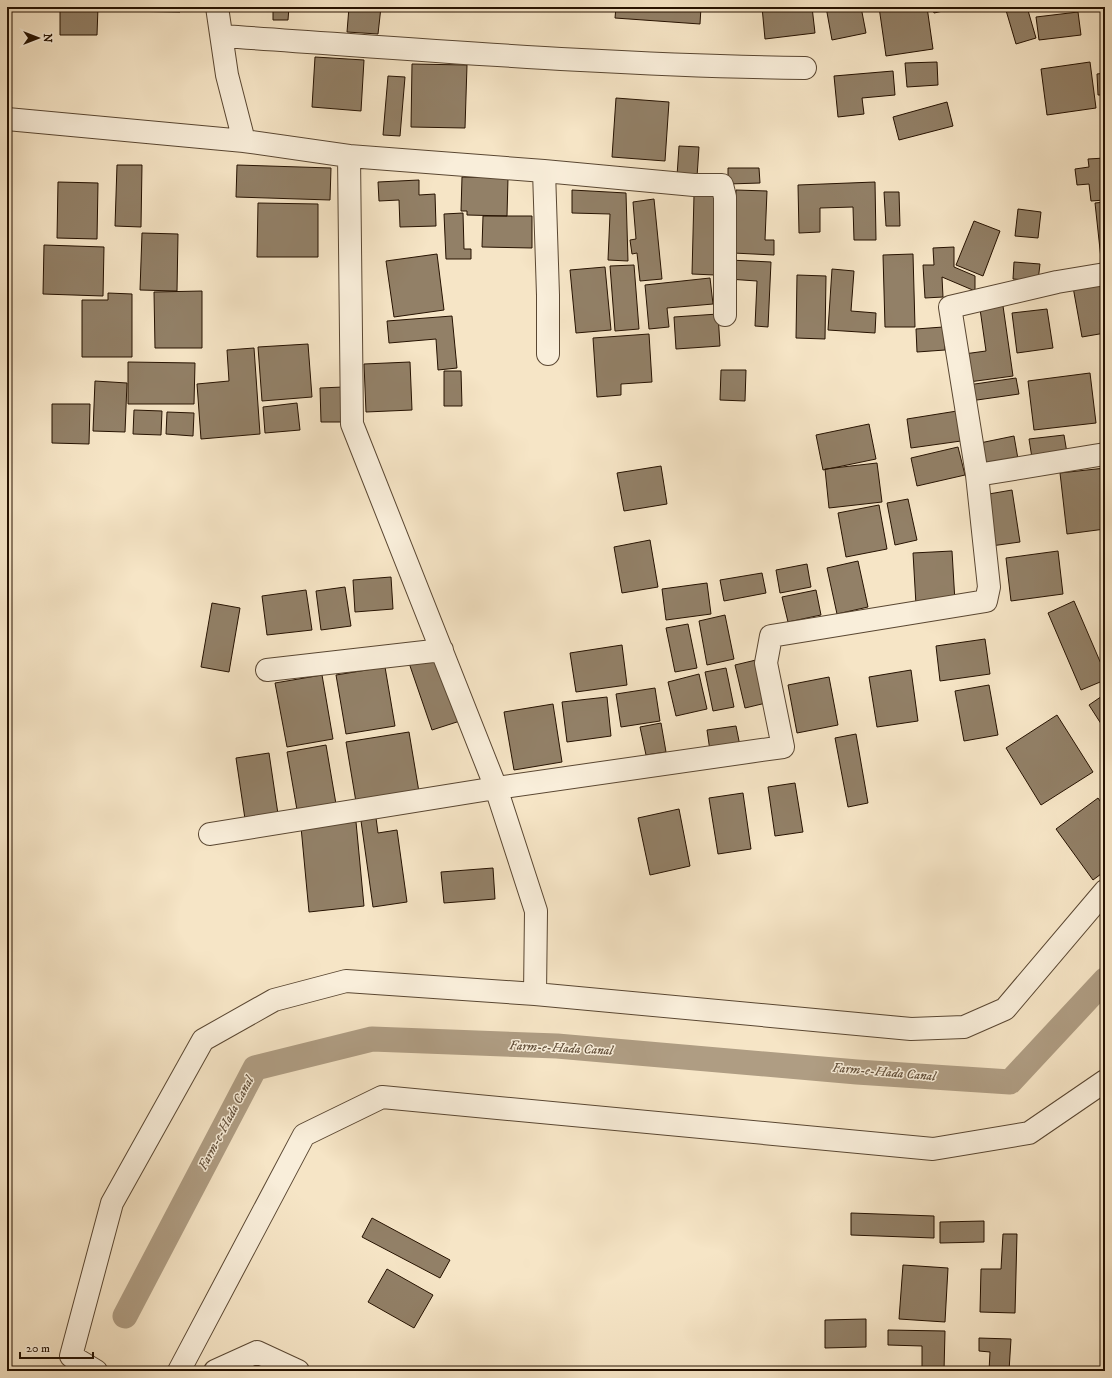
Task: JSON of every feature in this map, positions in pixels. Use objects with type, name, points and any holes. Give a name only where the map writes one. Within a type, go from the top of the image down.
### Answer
[{"type":"street","points":[[217,7],[227,76],[244,142]]},
{"type":"street","points":[[222,36],[591,61],[701,67],[805,68]]},
{"type":"street","points":[[7,119],[244,142],[350,156],[544,171],[694,185],[722,185],[725,197],[725,315]]},
{"type":"street","points":[[350,156],[352,424],[496,788],[536,911],[535,994]]},
{"type":"street","points":[[544,171],[548,295],[548,354]]},
{"type":"street","points":[[210,834],[496,788],[783,747],[766,663],[771,636],[986,601],[989,587],[977,475],[950,307],[1057,282],[1105,274]]},
{"type":"street","points":[[977,475],[1105,454]]},
{"type":"street","points":[[267,670],[442,650]]},
{"type":"street","points":[[96,1371],[71,1356],[112,1203],[203,1040],[274,1000],[346,981],[535,994],[911,1029],[964,1027],[1005,1009],[1105,891]]},
{"type":"street","points":[[179,1371],[304,1135],[382,1097],[933,1149],[1029,1133],[1105,1081]]},
{"type":"street","points":[[215,1371],[257,1352],[298,1371]]},
{"type":"building","points":[[60,7],[98,7],[97,35],[60,35]]},
{"type":"building","points":[[118,7],[180,7],[180,12],[118,11]]},
{"type":"building","points":[[273,7],[289,7],[288,20],[273,20]]},
{"type":"building","points":[[349,7],[381,7],[378,34],[347,32]]},
{"type":"building","points":[[616,7],[701,7],[700,24],[615,18]]},
{"type":"building","points":[[762,7],[812,7],[815,33],[765,39]]},
{"type":"building","points":[[826,7],[861,7],[866,33],[832,40]]},
{"type":"building","points":[[879,7],[927,7],[933,49],[886,56]]},
{"type":"building","points":[[932,7],[961,7],[934,13]]},
{"type":"building","points":[[1005,7],[1027,7],[1036,38],[1016,44]]},
{"type":"building","points":[[1078,12],[1081,35],[1039,40],[1036,17]]},
{"type":"building","points":[[315,57],[364,60],[361,111],[312,107]]},
{"type":"building","points":[[937,62],[938,85],[907,87],[905,63]]},
{"type":"building","points":[[1090,62],[1096,108],[1047,115],[1041,69]]},
{"type":"building","points":[[412,64],[467,65],[465,128],[411,127]]},
{"type":"building","points":[[893,71],[895,95],[862,98],[864,114],[838,117],[834,76]]},
{"type":"building","points":[[1105,73],[1105,95],[1098,95],[1097,74]]},
{"type":"building","points":[[388,76],[405,77],[400,136],[383,135]]},
{"type":"building","points":[[616,98],[669,102],[665,161],[612,157]]},
{"type":"building","points":[[947,102],[953,126],[899,140],[893,117]]},
{"type":"building","points":[[679,146],[699,147],[697,177],[677,176]]},
{"type":"building","points":[[1105,158],[1105,200],[1091,201],[1089,184],[1077,185],[1075,169],[1089,167],[1088,159]]},
{"type":"building","points":[[117,165],[142,165],[141,227],[115,226]]},
{"type":"building","points":[[237,165],[331,168],[330,200],[236,197]]},
{"type":"building","points":[[728,168],[759,168],[760,183],[728,184]]},
{"type":"building","points":[[462,177],[508,178],[507,216],[467,215],[467,211],[461,211]]},
{"type":"building","points":[[419,180],[419,195],[435,194],[436,226],[400,227],[399,200],[379,201],[378,182]]},
{"type":"building","points":[[58,182],[98,183],[97,239],[57,238]]},
{"type":"building","points":[[875,182],[876,240],[854,240],[853,207],[820,208],[820,232],[799,233],[798,185]]},
{"type":"building","points":[[572,190],[626,193],[628,261],[608,260],[610,214],[572,213]]},
{"type":"building","points":[[736,190],[767,191],[765,240],[774,240],[774,255],[733,253]]},
{"type":"building","points":[[884,192],[899,192],[900,226],[886,226]]},
{"type":"building","points":[[694,195],[716,196],[715,275],[692,274]]},
{"type":"building","points":[[654,199],[662,279],[640,281],[637,253],[632,254],[630,240],[636,239],[633,202]]},
{"type":"building","points":[[1105,202],[1105,268],[1102,268],[1095,203]]},
{"type":"building","points":[[258,203],[318,204],[318,257],[257,257]]},
{"type":"building","points":[[1018,209],[1041,212],[1038,238],[1015,236]]},
{"type":"building","points":[[463,213],[464,249],[471,249],[471,259],[446,259],[444,214]]},
{"type":"building","points":[[483,216],[532,216],[532,248],[482,247]]},
{"type":"building","points":[[974,221],[1000,231],[983,276],[956,265]]},
{"type":"building","points":[[142,233],[178,234],[177,291],[140,290]]},
{"type":"building","points":[[44,245],[104,247],[103,296],[43,294]]},
{"type":"building","points":[[954,247],[954,267],[975,276],[975,291],[942,277],[943,297],[925,298],[923,265],[934,265],[933,248]]},
{"type":"building","points":[[437,254],[444,310],[394,317],[386,261]]},
{"type":"building","points":[[913,254],[915,327],[885,327],[883,255]]},
{"type":"building","points":[[729,260],[771,262],[768,327],[755,326],[757,281],[728,279]]},
{"type":"building","points":[[1014,262],[1040,264],[1038,281],[1013,279]]},
{"type":"building","points":[[634,265],[639,329],[615,331],[610,266]]},
{"type":"building","points":[[605,267],[611,330],[576,333],[570,270]]},
{"type":"building","points":[[832,269],[854,271],[851,311],[876,313],[875,333],[828,330]]},
{"type":"building","points":[[797,275],[826,276],[825,339],[796,338]]},
{"type":"building","points":[[710,278],[713,304],[667,308],[669,327],[649,329],[645,285]]},
{"type":"building","points":[[1100,283],[1105,314],[1105,333],[1082,337],[1073,287]]},
{"type":"building","points":[[202,291],[202,348],[155,348],[154,292]]},
{"type":"building","points":[[108,293],[132,294],[132,357],[82,357],[82,300],[108,300]]},
{"type":"building","points":[[1003,306],[1013,376],[969,382],[964,354],[986,351],[980,309]]},
{"type":"building","points":[[1047,309],[1053,348],[1017,353],[1012,313]]},
{"type":"building","points":[[718,314],[720,346],[676,349],[674,317]]},
{"type":"building","points":[[452,316],[457,368],[438,370],[436,339],[389,343],[387,321]]},
{"type":"building","points":[[943,327],[945,350],[917,352],[916,329]]},
{"type":"building","points":[[649,334],[652,382],[621,384],[621,395],[597,397],[593,338]]},
{"type":"building","points":[[308,344],[312,397],[262,401],[258,347]]},
{"type":"building","points":[[254,348],[260,434],[201,439],[197,384],[229,381],[227,350]]},
{"type":"building","points":[[128,362],[195,363],[194,404],[128,404]]},
{"type":"building","points":[[410,362],[412,410],[366,412],[364,364]]},
{"type":"building","points":[[721,370],[746,370],[745,401],[720,400]]},
{"type":"building","points":[[444,371],[461,371],[462,406],[444,406]]},
{"type":"building","points":[[1090,373],[1096,423],[1034,430],[1028,381]]},
{"type":"building","points":[[1016,378],[1019,394],[970,401],[968,385]]},
{"type":"building","points":[[95,381],[127,383],[125,432],[93,431]]},
{"type":"building","points":[[343,387],[344,422],[321,422],[320,388]]},
{"type":"building","points":[[297,403],[300,430],[265,433],[263,407]]},
{"type":"building","points":[[52,404],[90,404],[89,444],[52,443]]},
{"type":"building","points":[[134,410],[162,411],[161,435],[133,434]]},
{"type":"building","points":[[957,411],[961,441],[911,448],[907,419]]},
{"type":"building","points":[[167,412],[194,413],[193,436],[166,434]]},
{"type":"building","points":[[869,424],[876,459],[823,470],[816,435]]},
{"type":"building","points":[[1064,435],[1067,453],[1032,458],[1029,439]]},
{"type":"building","points":[[1014,436],[1018,459],[985,466],[980,443]]},
{"type":"building","points":[[958,447],[965,475],[917,486],[911,458]]},
{"type":"building","points":[[877,463],[882,502],[829,508],[825,469]]},
{"type":"building","points":[[661,466],[667,504],[624,511],[617,473]]},
{"type":"building","points":[[1105,468],[1105,529],[1067,534],[1060,473]]},
{"type":"building","points":[[1012,490],[1020,542],[991,546],[983,495]]},
{"type":"building","points":[[908,499],[917,540],[895,545],[887,503]]},
{"type":"building","points":[[879,505],[887,549],[846,557],[838,513]]},
{"type":"building","points":[[650,540],[658,587],[622,593],[614,547]]},
{"type":"building","points":[[952,551],[955,602],[916,605],[913,553]]},
{"type":"building","points":[[1058,551],[1063,594],[1011,601],[1006,558]]},
{"type":"building","points":[[858,561],[868,607],[837,614],[827,568]]},
{"type":"building","points":[[807,564],[811,587],[780,593],[776,570]]},
{"type":"building","points":[[762,573],[766,593],[724,601],[720,580]]},
{"type":"building","points":[[391,577],[393,609],[355,612],[353,580]]},
{"type":"building","points":[[707,583],[711,614],[666,620],[662,589]]},
{"type":"building","points":[[345,587],[351,626],[321,630],[316,591]]},
{"type":"building","points":[[306,590],[312,630],[267,635],[262,596]]},
{"type":"building","points":[[816,590],[821,615],[788,622],[782,597]]},
{"type":"building","points":[[1074,601],[1105,673],[1105,680],[1081,690],[1048,613]]},
{"type":"building","points":[[212,603],[240,608],[229,672],[201,667]]},
{"type":"building","points":[[725,615],[734,659],[707,665],[699,621]]},
{"type":"building","points":[[688,624],[697,668],[675,672],[666,628]]},
{"type":"building","points":[[985,639],[990,674],[940,681],[936,646]]},
{"type":"building","points":[[622,645],[627,685],[576,692],[570,653]]},
{"type":"building","points":[[437,654],[460,721],[432,730],[409,663]]},
{"type":"building","points":[[756,660],[766,703],[745,708],[735,665]]},
{"type":"building","points":[[385,667],[395,726],[346,734],[336,675]]},
{"type":"building","points":[[726,668],[734,707],[713,711],[705,672]]},
{"type":"building","points":[[911,670],[918,721],[877,727],[869,677]]},
{"type":"building","points":[[699,674],[707,709],[676,716],[668,682]]},
{"type":"building","points":[[322,675],[333,739],[287,747],[275,683]]},
{"type":"building","points":[[829,677],[838,725],[797,733],[788,685]]},
{"type":"building","points":[[989,685],[998,735],[964,741],[955,691]]},
{"type":"building","points":[[655,688],[660,721],[621,727],[616,694]]},
{"type":"building","points":[[1105,694],[1105,730],[1089,705]]},
{"type":"building","points":[[607,697],[611,736],[567,742],[562,702]]},
{"type":"building","points":[[553,704],[562,762],[514,770],[504,712]]},
{"type":"building","points":[[1057,715],[1093,772],[1041,805],[1006,748]]},
{"type":"building","points":[[661,723],[666,752],[646,755],[640,727]]},
{"type":"building","points":[[736,726],[740,746],[710,751],[707,730]]},
{"type":"building","points":[[409,732],[419,792],[356,802],[346,742]]},
{"type":"building","points":[[856,734],[868,803],[848,807],[835,738]]},
{"type":"building","points":[[326,745],[336,804],[297,810],[287,752]]},
{"type":"building","points":[[269,753],[278,814],[245,819],[236,758]]},
{"type":"building","points":[[795,783],[803,832],[775,836],[768,787]]},
{"type":"building","points":[[743,793],[751,849],[718,854],[709,798]]},
{"type":"building","points":[[1098,798],[1105,808],[1105,871],[1093,880],[1056,829]]},
{"type":"building","points":[[679,809],[690,866],[650,875],[638,818]]},
{"type":"building","points":[[376,818],[378,833],[397,830],[407,902],[373,907],[361,821]]},
{"type":"building","points":[[356,822],[364,906],[309,912],[301,827]]},
{"type":"building","points":[[493,868],[495,899],[444,903],[441,872]]},
{"type":"building","points":[[851,1213],[934,1216],[934,1238],[851,1235]]},
{"type":"building","points":[[372,1218],[450,1260],[440,1278],[362,1237]]},
{"type":"building","points":[[984,1221],[984,1242],[940,1243],[940,1222]]},
{"type":"building","points":[[1003,1234],[1017,1234],[1015,1313],[980,1312],[981,1269],[1001,1269]]},
{"type":"building","points":[[903,1265],[948,1268],[945,1322],[899,1319]]},
{"type":"building","points":[[387,1269],[433,1295],[414,1328],[368,1302]]},
{"type":"building","points":[[866,1319],[866,1347],[825,1348],[825,1320]]},
{"type":"building","points":[[888,1330],[945,1331],[944,1371],[922,1371],[922,1346],[888,1345]]},
{"type":"building","points":[[979,1338],[1011,1339],[1009,1371],[989,1371],[990,1352],[979,1351]]},
{"type":"building","points":[[851,1368],[879,1368],[879,1371],[851,1371]]},
{"type":"waterway","name":"Farm-e-Hada Canal","points":[[125,1316],[255,1068],[372,1039],[557,1046],[857,1072],[1010,1082],[1105,980]]}]
